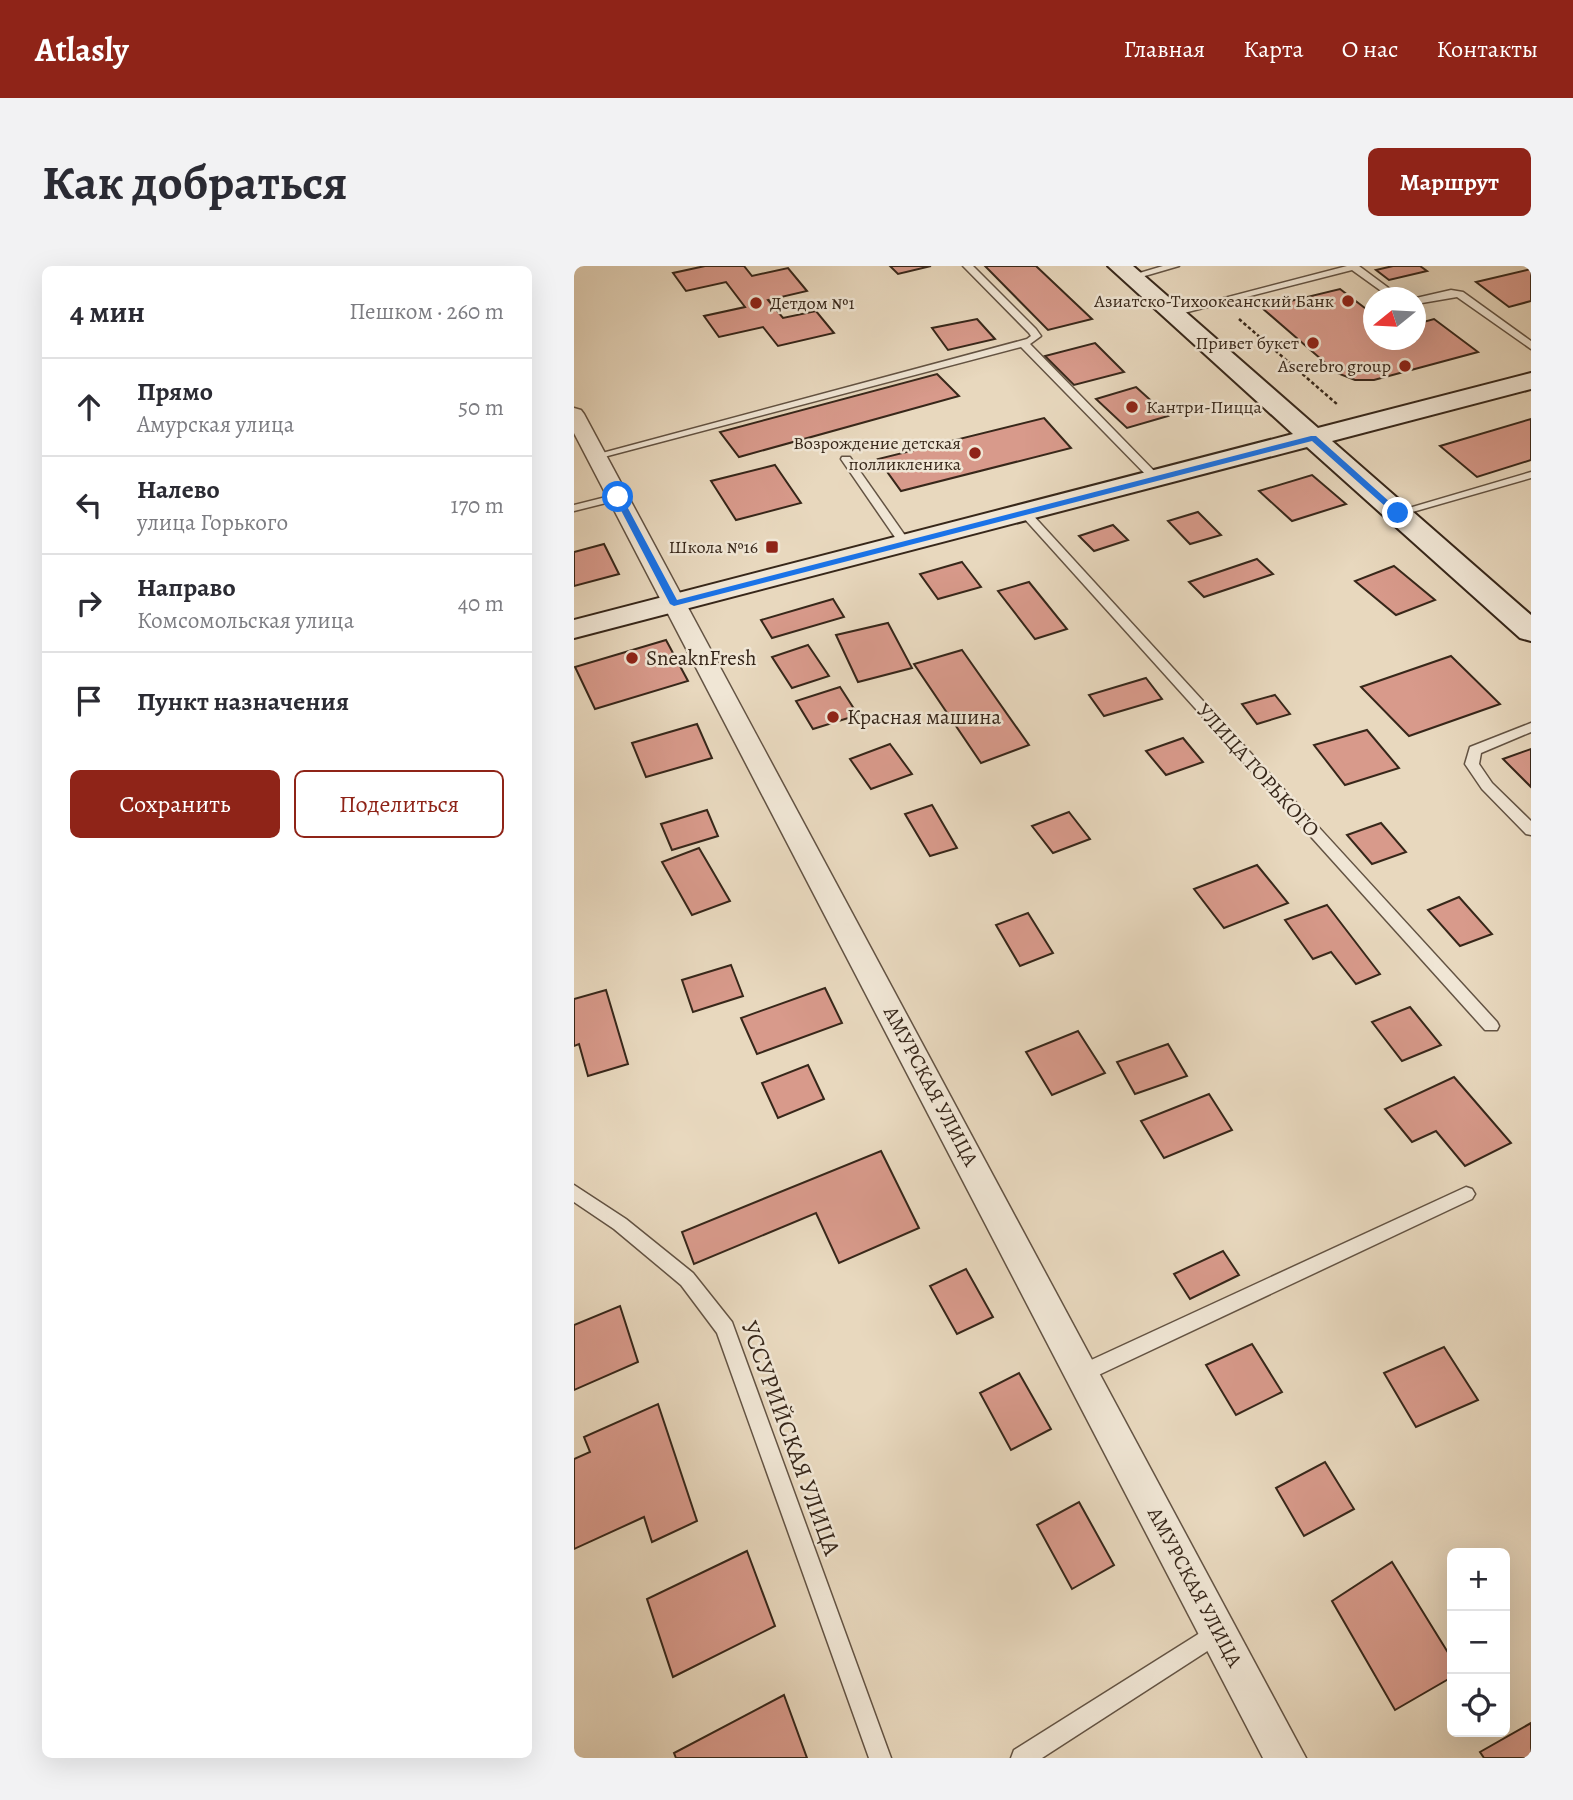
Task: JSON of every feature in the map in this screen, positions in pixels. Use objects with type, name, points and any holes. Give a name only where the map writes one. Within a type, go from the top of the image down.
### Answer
[{"type":"main road","points":[[1125,271],[1531,631]]},
{"type":"main road","points":[[574,629],[1531,381]]},
{"type":"street","name":"АМУРСКАЯ УЛИЦА","points":[[574,414],[1285,1758]]},
{"type":"lane","points":[[596,456],[1023,343],[1036,336],[968,266]]},
{"type":"lane","points":[[1125,271],[1174,266]]},
{"type":"lane","points":[[1172,313],[1329,269],[1354,267],[1383,287]]},
{"type":"lane","points":[[1426,299],[1451,293],[1460,294],[1531,346]]},
{"type":"lane","points":[[1023,343],[1157,480]]},
{"type":"lane","points":[[846,459],[905,544]]},
{"type":"lane","points":[[1398,513],[1531,475]]},
{"type":"lane","points":[[574,508],[618,497]]},
{"type":"lane","name":"УЛИЦА ГОРЬКОГО","points":[[1026,514],[1491,1026]]},
{"type":"lane","points":[[1531,727],[1475,750],[1472,764],[1487,786],[1531,830]]},
{"type":"lane","name":"УССУРИЙСКАЯ УЛИЦА","points":[[574,1192],[620,1224],[687,1279],[725,1328],[880,1758]]},
{"type":"lane","points":[[1083,1373],[1466,1194]]},
{"type":"lane","points":[[1022,1758],[1219,1632]]},
{"type":"path","points":[[1218,301],[1363,426]]},
{"type":"building","name":"Детдом №1","points":[[705,266],[744,266],[752,276],[788,268],[807,291],[768,300],[783,318],[816,311],[834,333],[778,346],[763,327],[719,337],[704,316],[745,307],[726,282],[686,291],[673,273]]},
{"type":"building","points":[[890,266],[931,266],[898,274]]},
{"type":"building","points":[[985,266],[1036,266],[1092,319],[1048,330]]},
{"type":"building","points":[[1393,266],[1420,266],[1427,271],[1389,280],[1376,270]]},
{"type":"building","points":[[1531,269],[1531,301],[1509,307],[1476,282]]},
{"type":"building","points":[[1340,289],[1363,307],[1363,350],[1426,350],[1426,321],[1434,319],[1478,352],[1374,380],[1355,380],[1337,373],[1262,308]]},
{"type":"building","points":[[977,319],[995,339],[948,350],[932,328]]},
{"type":"building","points":[[1095,343],[1124,372],[1074,385],[1045,356]]},
{"type":"building","points":[[937,374],[959,396],[739,457],[720,432]]},
{"type":"building","name":"Кантри-Пицца","points":[[1136,387],[1168,416],[1127,428],[1096,399]]},
{"type":"building","name":"Возрождение детская полликленика","points":[[1044,418],[1071,448],[901,491],[878,459]]},
{"type":"building","points":[[1531,419],[1531,460],[1477,477],[1440,446]]},
{"type":"building","points":[[775,465],[801,503],[736,520],[711,481]]},
{"type":"building","points":[[1312,475],[1346,504],[1292,521],[1259,491]]},
{"type":"building","points":[[1198,512],[1221,535],[1190,544],[1168,521]]},
{"type":"building","points":[[1113,525],[1128,540],[1094,551],[1079,536]]},
{"type":"building","points":[[604,544],[619,574],[574,586],[574,552]]},
{"type":"building","points":[[1257,559],[1273,574],[1204,597],[1189,582]]},
{"type":"building","points":[[962,562],[981,587],[938,599],[920,574]]},
{"type":"building","points":[[1394,566],[1435,600],[1396,615],[1355,581]]},
{"type":"building","points":[[1029,582],[1067,629],[1035,639],[998,591]]},
{"type":"building","points":[[833,599],[844,617],[772,638],[761,620]]},
{"type":"building","points":[[888,623],[912,668],[858,682],[836,635]]},
{"type":"building","points":[[666,640],[688,681],[595,709],[575,667]]},
{"type":"building","points":[[808,645],[829,676],[792,688],[772,657]]},
{"type":"building","points":[[962,650],[1029,745],[981,763],[914,664]]},
{"type":"building","points":[[1451,656],[1500,704],[1409,736],[1361,687]]},
{"type":"building","points":[[1146,678],[1162,699],[1104,716],[1089,695]]},
{"type":"building","points":[[840,687],[858,715],[813,729],[796,701]]},
{"type":"building","points":[[1275,695],[1290,714],[1257,724],[1242,704]]},
{"type":"building","points":[[697,724],[712,758],[646,777],[632,743]]},
{"type":"building","points":[[1367,730],[1399,768],[1345,785],[1314,745]]},
{"type":"building","points":[[1183,738],[1203,762],[1166,775],[1146,751]]},
{"type":"building","points":[[890,744],[912,774],[871,789],[850,759]]},
{"type":"building","points":[[1531,749],[1531,787],[1503,759]]},
{"type":"building","points":[[932,805],[957,848],[930,856],[905,814]]},
{"type":"building","points":[[707,810],[718,836],[672,850],[661,824]]},
{"type":"building","points":[[1069,812],[1090,839],[1053,853],[1032,826]]},
{"type":"building","points":[[1381,823],[1406,852],[1372,864],[1347,835]]},
{"type":"building","points":[[699,848],[730,901],[692,915],[662,862]]},
{"type":"building","points":[[1257,865],[1288,903],[1224,928],[1194,889]]},
{"type":"building","points":[[1459,897],[1492,934],[1460,946],[1428,910]]},
{"type":"building","points":[[1327,905],[1380,974],[1356,984],[1331,952],[1313,959],[1285,920]]},
{"type":"building","points":[[1028,913],[1053,953],[1020,966],[996,925]]},
{"type":"building","points":[[731,965],[743,996],[693,1012],[682,980]]},
{"type":"building","points":[[825,988],[842,1023],[757,1054],[741,1018]]},
{"type":"building","points":[[606,990],[628,1064],[588,1076],[579,1044],[574,1046],[574,999]]},
{"type":"building","points":[[1410,1007],[1441,1045],[1402,1061],[1372,1022]]},
{"type":"building","points":[[1078,1031],[1105,1073],[1052,1095],[1026,1052]]},
{"type":"building","points":[[1168,1044],[1187,1076],[1135,1094],[1117,1062]]},
{"type":"building","points":[[808,1065],[824,1099],[778,1118],[762,1083]]},
{"type":"building","points":[[1454,1077],[1511,1143],[1465,1166],[1436,1131],[1412,1142],[1385,1109]]},
{"type":"building","points":[[1209,1094],[1232,1130],[1164,1158],[1141,1121]]},
{"type":"building","points":[[881,1151],[919,1228],[839,1263],[816,1213],[694,1264],[682,1232]]},
{"type":"building","points":[[1223,1251],[1239,1275],[1190,1299],[1174,1274]]},
{"type":"building","points":[[966,1269],[993,1317],[957,1334],[930,1286]]},
{"type":"building","points":[[620,1306],[638,1362],[574,1390],[574,1325]]},
{"type":"building","points":[[1252,1344],[1282,1392],[1236,1415],[1206,1365]]},
{"type":"building","points":[[1444,1347],[1478,1400],[1416,1427],[1384,1373]]},
{"type":"building","points":[[1019,1373],[1051,1429],[1011,1450],[980,1393]]},
{"type":"building","points":[[658,1404],[697,1521],[652,1542],[644,1517],[574,1549],[574,1459],[590,1452],[584,1437]]},
{"type":"building","points":[[1325,1462],[1354,1509],[1304,1536],[1276,1488]]},
{"type":"building","points":[[1079,1502],[1114,1565],[1072,1589],[1037,1525]]},
{"type":"building","points":[[747,1551],[775,1626],[673,1677],[647,1599]]},
{"type":"building","points":[[1392,1562],[1447,1651],[1447,1680],[1395,1710],[1332,1601]]},
{"type":"building","points":[[784,1695],[807,1758],[676,1758],[674,1753]]},
{"type":"building","points":[[1531,1723],[1531,1758],[1484,1758],[1480,1752]]},
{"type":"place","name":"Азиатско-Тихоокеанский Банк","points":[[1348,301]]},
{"type":"place","name":"Детдом №1","points":[[756,303]]},
{"type":"place","name":"Привет букет","points":[[1313,343]]},
{"type":"place","name":"Aserebro group","points":[[1405,366]]},
{"type":"place","name":"Кантри-Пицца","points":[[1132,407]]},
{"type":"place","name":"Возрождение детская полликленика","points":[[975,453]]},
{"type":"place","name":"Школа №16","points":[[772,547]]},
{"type":"place","name":"SneaknFresh","points":[[632,658]]},
{"type":"place","name":"Красная машина","points":[[833,717]]},
{"type":"route","points":[[618,497],[674,604],[1314,438],[1398,513]]}]
